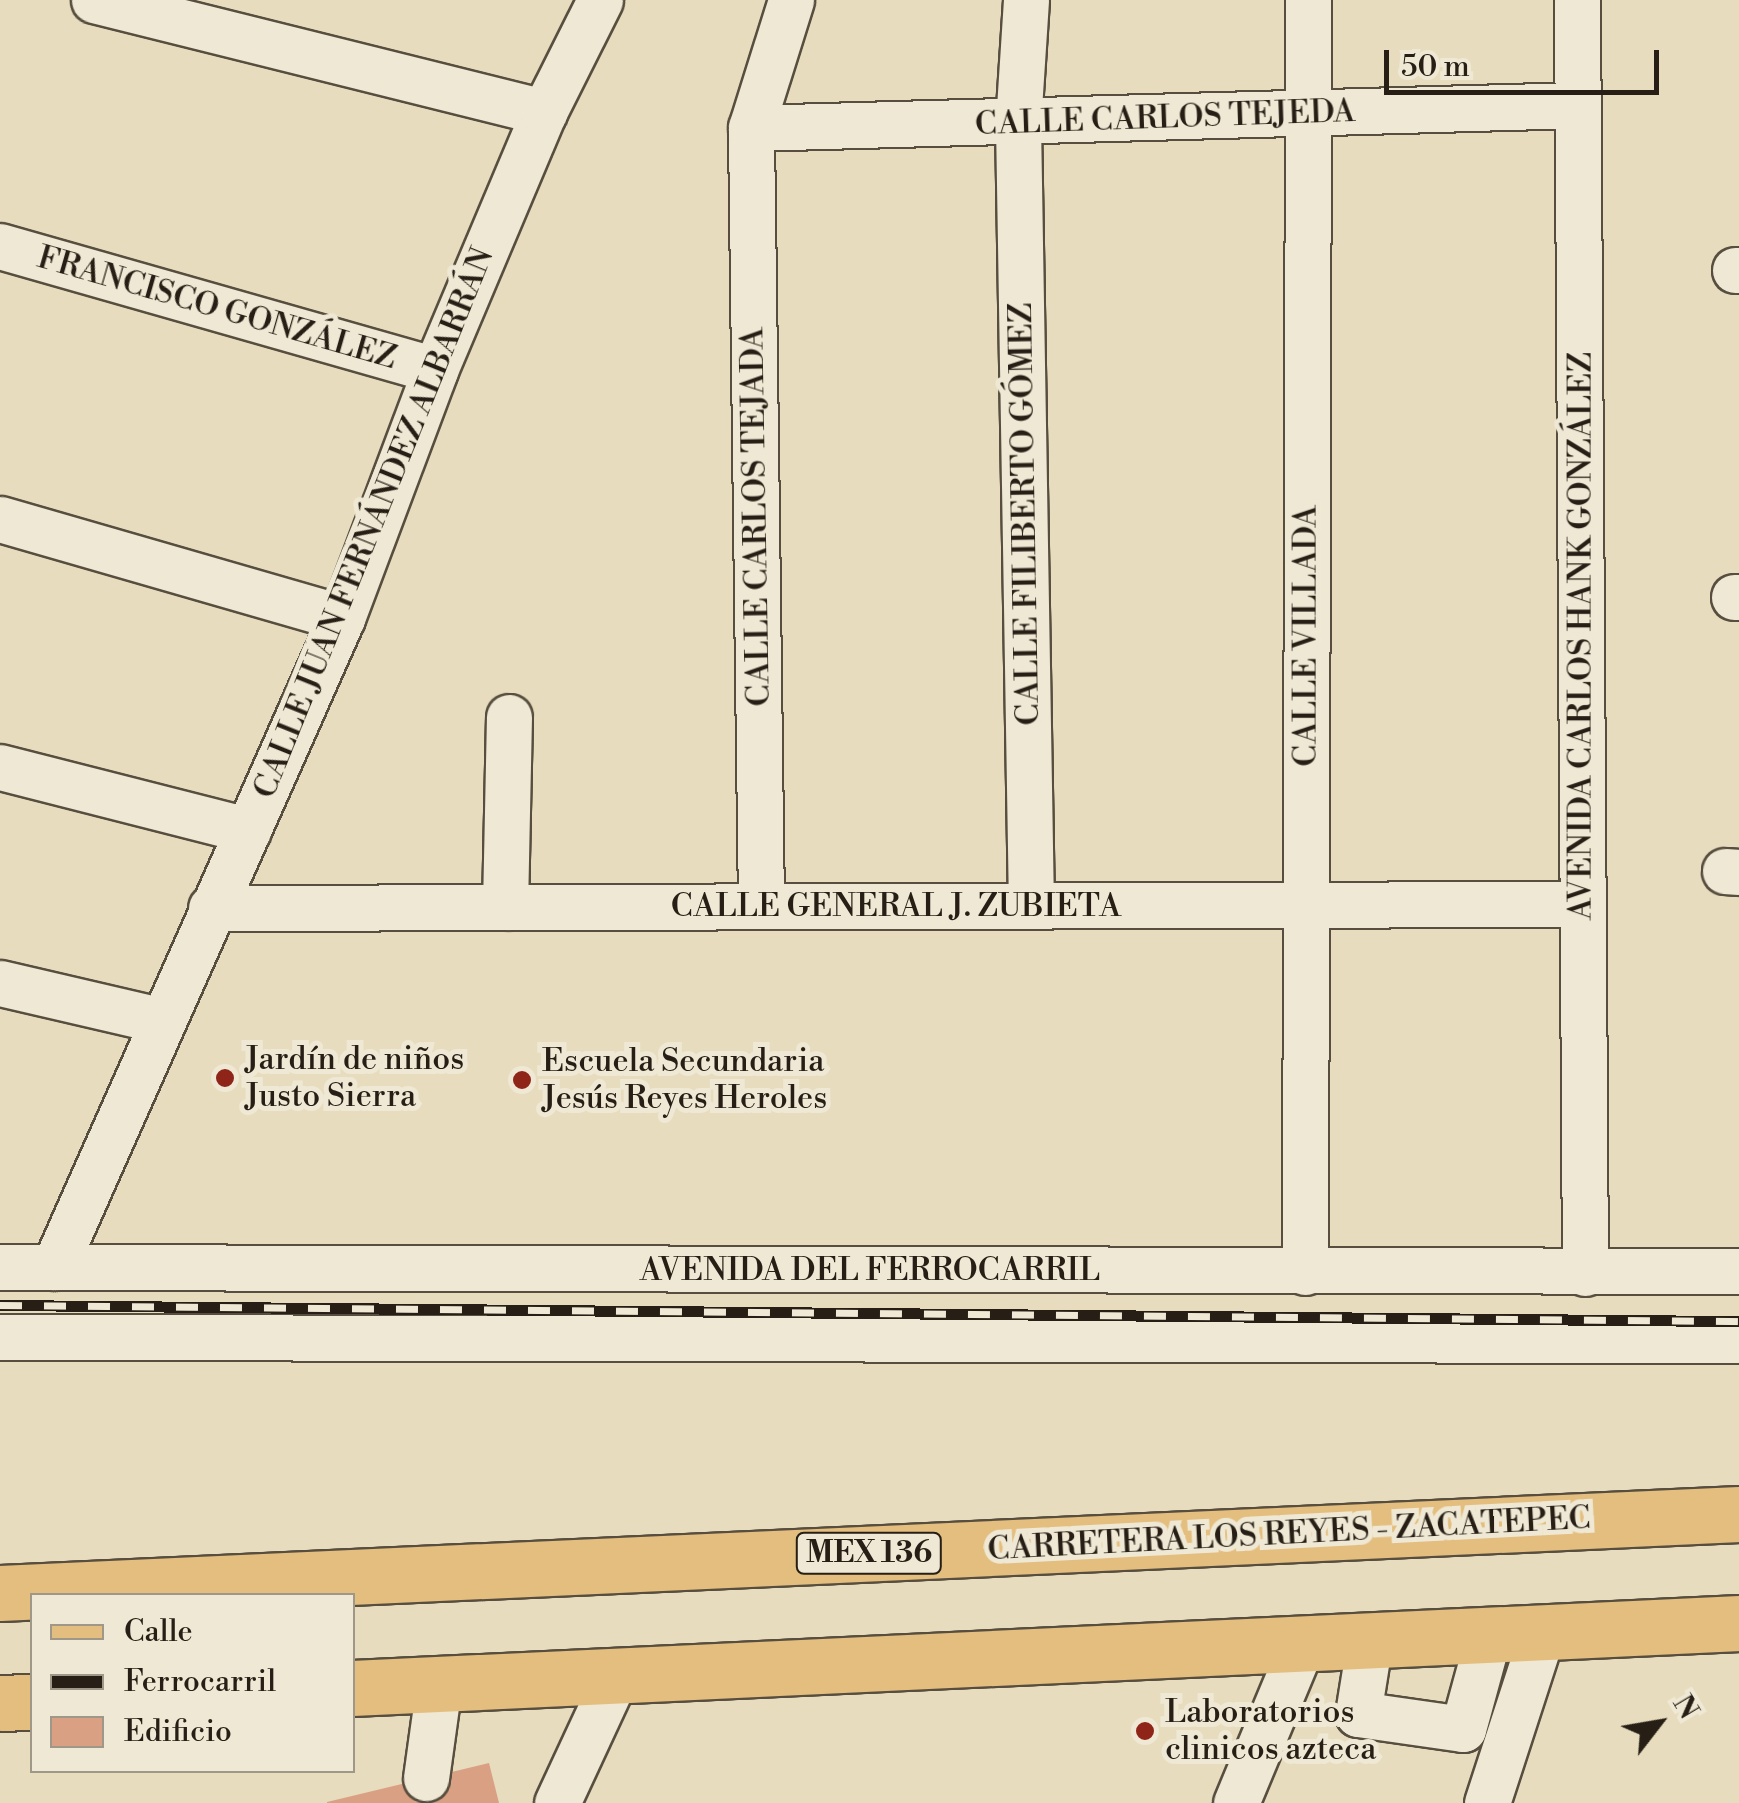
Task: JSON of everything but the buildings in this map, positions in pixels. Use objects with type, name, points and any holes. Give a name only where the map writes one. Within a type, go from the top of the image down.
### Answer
[{"type":"main road","name":"CARRETERA LOS REYES - ZACATEPEC","points":[[0,1593],[1739,1514]]},
{"type":"main road","points":[[355,1688],[1739,1622]]},
{"type":"main road","points":[[0,1703],[30,1702]]},
{"type":"street","points":[[94,0],[544,112]]},
{"type":"street","name":"CALLE JUAN FERNÁNDEZ ALBARRÁN","points":[[54,1267],[342,618],[435,370],[544,112],[600,0]]},
{"type":"street","name":"CALLE CARLOS TEJADA","points":[[761,906],[752,128],[791,0]]},
{"type":"street","name":"CALLE FILIBERTO GÓMEZ","points":[[1026,0],[1018,124],[1031,905]]},
{"type":"street","name":"CALLE VILLADA","points":[[1305,1272],[1308,0]]},
{"type":"street","name":"AVENIDA CARLOS HANK GONZÁLEZ","points":[[1577,0],[1585,1273]]},
{"type":"street","name":"CALLE CARLOS TEJEDA","points":[[752,128],[1018,124],[1578,105]]},
{"type":"street","name":"FRANCISCO GONZÁLEZ","points":[[0,246],[435,370]]},
{"type":"street","points":[[0,518],[342,618]]},
{"type":"street","points":[[504,907],[508,717]]},
{"type":"street","points":[[0,767],[248,830]]},
{"type":"street","name":"CALLE GENERAL J. ZUBIETA","points":[[212,908],[1582,904]]},
{"type":"street","points":[[0,983],[163,1021]]},
{"type":"street","name":"AVENIDA DEL FERROCARRIL","points":[[0,1267],[1739,1272]]},
{"type":"street","points":[[0,1338],[1739,1340]]},
{"type":"street","points":[[1488,1803],[1543,1631]]},
{"type":"street","points":[[1370,1639],[1358,1714],[1464,1729],[1489,1634]]},
{"type":"street","points":[[1236,1803],[1303,1642]]},
{"type":"street","points":[[557,1803],[616,1676]]},
{"type":"street","points":[[426,1778],[438,1684]]},
{"type":"railway","points":[[0,1305],[1739,1321]]},
{"type":"place","name":"Jardín de niños Justo Sierra","points":[[225,1078]]},
{"type":"place","name":"Escuela Secundaria Jesús Reyes Heroles","points":[[522,1080]]},
{"type":"place","name":"Laboratorios clinicos azteca","points":[[1145,1731]]}]
